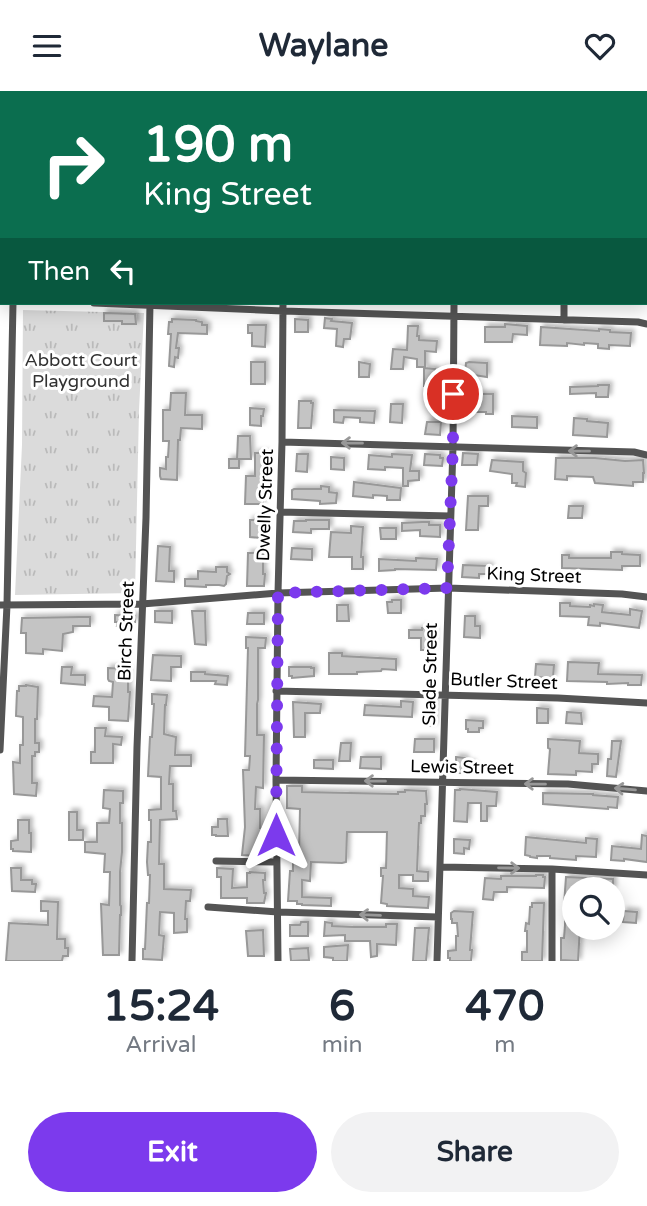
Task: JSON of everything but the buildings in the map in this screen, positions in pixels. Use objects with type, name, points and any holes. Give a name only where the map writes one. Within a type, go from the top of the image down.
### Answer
[{"type":"street","points":[[0,750],[13,305]]},
{"type":"street","name":"Birch Street","points":[[132,961],[150,305]]},
{"type":"street","points":[[194,305],[647,324]]},
{"type":"street","name":"Slade Street","points":[[438,961],[453,446],[454,305]]},
{"type":"street","points":[[564,320],[565,305]]},
{"type":"street","name":"Dwelly Street","points":[[278,961],[275,780],[283,307]]},
{"type":"street","points":[[282,442],[647,455]]},
{"type":"street","points":[[280,512],[450,516]]},
{"type":"street","name":"King Street","points":[[3,605],[142,604],[278,593],[447,588],[647,597]]},
{"type":"street","name":"Butler Street","points":[[276,691],[647,703]]},
{"type":"street","name":"Lewis Street","points":[[275,780],[568,784],[647,791]]},
{"type":"street","points":[[216,861],[276,862]]},
{"type":"street","points":[[441,867],[552,869],[647,875]]},
{"type":"street","points":[[552,869],[552,961]]},
{"type":"street","points":[[208,907],[438,917]]},
{"type":"green space","name":"Abbott Court Playground","points":[[23,310],[144,313],[135,593],[15,595],[22,445]]},
{"type":"route","points":[[276,835],[278,593],[447,588],[453,394]]}]
